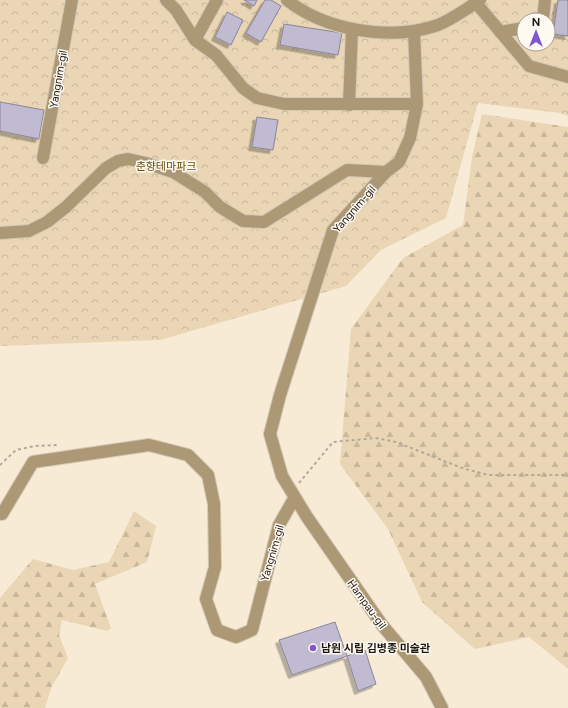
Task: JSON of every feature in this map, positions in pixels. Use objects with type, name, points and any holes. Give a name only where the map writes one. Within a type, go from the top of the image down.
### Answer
[{"type":"street","name":"Yangnim-gil","points":[[44,158],[72,0]]},
{"type":"street","points":[[166,0],[176,10],[195,40],[216,55],[243,88],[256,98],[284,104],[417,104]]},
{"type":"street","points":[[195,40],[217,0]]},
{"type":"street","points":[[287,0],[301,11],[352,29],[380,32],[414,32],[436,26],[478,1],[500,32],[529,66],[568,77]]},
{"type":"street","points":[[544,12],[546,0]]},
{"type":"street","points":[[349,105],[352,29]]},
{"type":"street","points":[[500,32],[516,29]]},
{"type":"street","name":"Yangnim-gil","points":[[2,514],[33,462],[150,445],[188,455],[208,475],[214,504],[215,567],[206,599],[217,630],[236,637],[252,630],[279,524],[293,495],[282,476],[270,434],[280,395],[333,230],[386,172],[399,162],[410,138],[417,104],[414,32]]},
{"type":"street","points":[[0,234],[29,231],[47,222],[66,207],[106,168],[118,161],[128,159],[173,172],[205,192],[220,207],[243,221],[264,222],[347,170],[386,172]]},
{"type":"street","name":"Hampau-gil","points":[[293,495],[382,625],[426,677],[442,708]]},
{"type":"path","points":[[293,495],[333,442],[376,438],[396,442],[462,468],[488,475],[568,475]]},
{"type":"green space","name":"춘향테마파크","points":[[0,0],[568,0],[568,116],[560,113],[478,103],[446,218],[381,250],[346,286],[160,340],[0,346]]},
{"type":"green space","points":[[482,114],[568,127],[568,669],[529,637],[475,649],[422,602],[388,529],[340,464],[351,329],[403,258],[463,225],[472,157]]},
{"type":"green space","points":[[134,511],[156,526],[147,562],[95,584],[111,628],[107,631],[62,620],[59,635],[68,658],[51,688],[45,708],[0,708],[0,598],[33,559],[73,570],[109,562]]},
{"type":"building","points":[[244,0],[257,0],[254,6]]},
{"type":"building","points":[[265,0],[271,0],[281,6],[261,42],[246,33]]},
{"type":"building","points":[[558,0],[568,0],[568,36],[556,34],[556,14]]},
{"type":"building","points":[[227,12],[243,20],[231,45],[215,37]]},
{"type":"building","points":[[284,24],[342,33],[338,55],[280,45]]},
{"type":"building","points":[[0,102],[44,110],[39,139],[0,131]]},
{"type":"building","points":[[257,117],[278,120],[273,150],[252,147]]},
{"type":"building","name":"남원 시립 김병종 미술관","points":[[335,622],[347,656],[292,675],[279,640]]},
{"type":"building","name":"남원 시립 김병종 미술관","points":[[365,650],[376,684],[358,691],[347,656]]},
{"type":"place","name":"남원 시립 김병종 미술관","points":[[313,648]]}]
